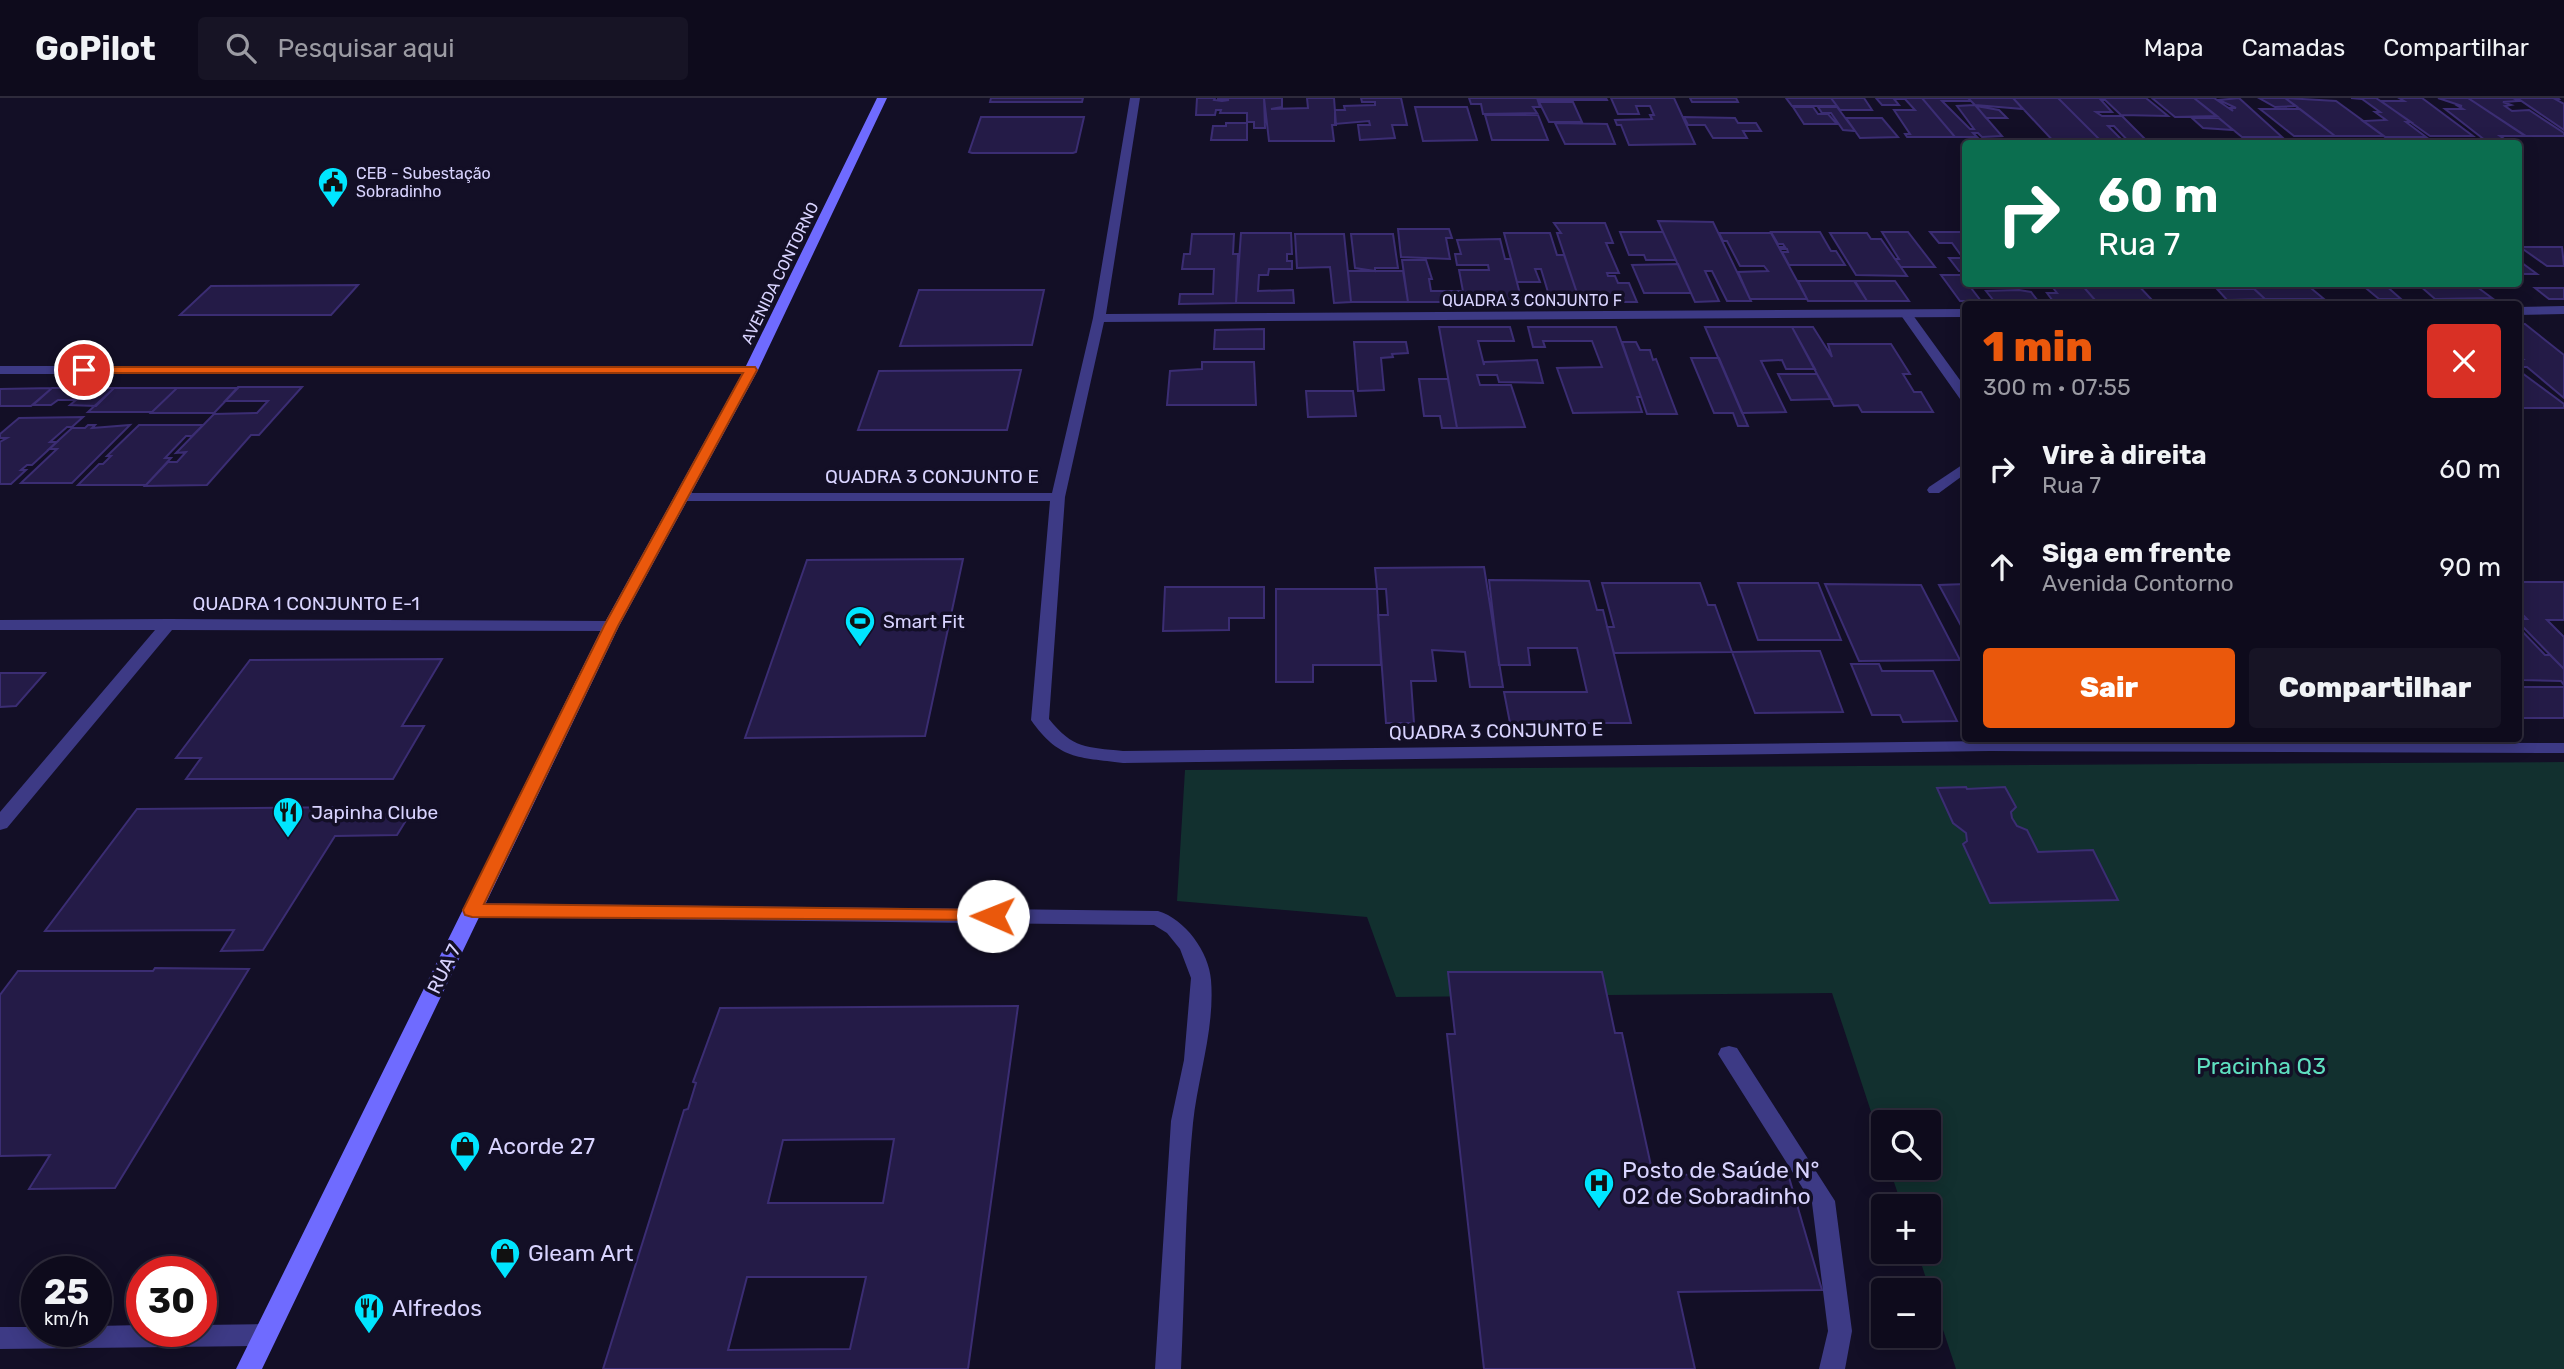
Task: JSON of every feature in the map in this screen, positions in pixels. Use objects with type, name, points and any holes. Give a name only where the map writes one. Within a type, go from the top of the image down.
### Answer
[{"type":"main road","name":"AVENIDA CONTORNO","points":[[682,497],[751,370],[882,98]]},
{"type":"main road","name":"RUA 7","points":[[249,1369],[611,626],[682,497]]},
{"type":"street","points":[[1058,497],[1100,317],[1135,98]]},
{"type":"street","points":[[2522,311],[2564,310]]},
{"type":"street","name":"QUADRA 3 CONJUNTO F","points":[[1100,317],[1962,313]]},
{"type":"street","points":[[1906,314],[1962,392]]},
{"type":"street","points":[[0,370],[751,370]]},
{"type":"street","points":[[1934,490],[1962,469]]},
{"type":"street","name":"QUADRA 3 CONJUNTO E","points":[[682,497],[1058,497],[1040,720],[1058,742],[1081,751],[1123,757],[1990,746],[2564,748]]},
{"type":"street","points":[[0,824],[169,624]]},
{"type":"street","name":"QUADRA 1 CONJUNTO E-1","points":[[0,625],[611,626]]},
{"type":"street","points":[[472,910],[1158,918],[1174,928],[1189,947],[1201,978],[1195,1060],[1182,1121],[1168,1369]]},
{"type":"street","points":[[1728,1054],[1823,1201],[1840,1331],[1832,1369]]},
{"type":"street","points":[[0,1338],[265,1335]]},
{"type":"green space","name":"Pracinha Q3","points":[[2564,762],[2564,1369],[1956,1369],[1941,1324],[1941,1278],[1926,1278],[1921,1264],[1941,1264],[1941,1194],[1898,1194],[1893,1180],[1941,1180],[1941,1110],[1871,1112],[1832,993],[1396,997],[1367,917],[1177,901],[1185,770]]},
{"type":"building","points":[[991,98],[1083,98],[1082,102],[990,102]]},
{"type":"building","points":[[1197,98],[1215,98],[1214,100],[1222,101],[1229,100],[1218,98],[1264,98],[1265,128],[1254,128],[1254,122],[1247,122],[1247,113],[1220,113],[1221,110],[1216,110],[1215,115],[1196,115]]},
{"type":"building","points":[[1264,98],[1282,98],[1282,107],[1271,109],[1308,108],[1307,98],[1334,98],[1334,141],[1269,141]]},
{"type":"building","points":[[1361,98],[1401,98],[1407,125],[1392,125],[1395,138],[1360,140],[1358,125],[1370,125],[1369,121],[1335,124],[1335,110],[1345,110],[1344,106],[1375,105],[1375,102],[1362,102]]},
{"type":"building","points":[[1469,98],[1537,98],[1540,107],[1533,107],[1537,113],[1483,114],[1481,104],[1471,104]]},
{"type":"building","points":[[1537,98],[1606,98],[1607,100],[1538,100]]},
{"type":"building","points":[[1611,98],[1674,98],[1695,144],[1629,145],[1621,125],[1617,125],[1615,120],[1652,119],[1650,115],[1654,115],[1650,106],[1636,106],[1639,114],[1618,114]]},
{"type":"building","points":[[1690,98],[1736,98],[1738,102],[1692,102]]},
{"type":"building","points":[[1786,98],[1831,98],[1837,106],[1792,106]]},
{"type":"building","points":[[1831,98],[1864,98],[1872,110],[1840,110]]},
{"type":"building","points":[[1876,98],[1922,98],[1955,137],[1907,137],[1905,134],[1910,134],[1894,110],[1915,110],[1905,99],[1894,99],[1899,105],[1882,105]]},
{"type":"building","points":[[1922,98],[1968,98],[1971,101],[1942,101],[1970,129],[1974,129],[1957,106],[1975,105],[2002,136],[1982,137],[1973,133],[1977,137],[1955,137]]},
{"type":"building","points":[[1968,98],[2013,98],[2023,109],[1975,105]]},
{"type":"building","points":[[2013,98],[2058,98],[2100,140],[2052,140]]},
{"type":"building","points":[[2058,98],[2103,98],[2105,100],[2101,100],[2112,112],[2096,112],[2102,116],[2122,116],[2146,140],[2127,140],[2114,126],[2108,126],[2122,140],[2100,140]]},
{"type":"building","points":[[2103,98],[2146,98],[2168,116],[2121,115]]},
{"type":"building","points":[[2152,98],[2194,98],[2217,116],[2175,117]]},
{"type":"building","points":[[2194,98],[2214,98],[2233,111],[2230,108],[2236,108],[2219,100],[2239,98],[2282,137],[2242,137]]},
{"type":"building","points":[[2259,98],[2285,98],[2296,106],[2275,107]]},
{"type":"building","points":[[2285,98],[2336,101],[2384,136],[2335,136]]},
{"type":"building","points":[[2351,98],[2376,98],[2411,122],[2406,122],[2426,137],[2385,137],[2363,121],[2386,120],[2375,112],[2380,112],[2362,99]]},
{"type":"building","points":[[2399,98],[2422,98],[2473,136],[2430,136],[2381,101],[2404,101]]},
{"type":"building","points":[[2438,98],[2468,98],[2525,136],[2500,136],[2506,140],[2485,140],[2445,109],[2463,109],[2458,106],[2462,106]]},
{"type":"building","points":[[2468,98],[2513,98],[2519,101],[2503,102],[2511,105],[2505,106],[2512,111],[2529,110],[2564,133],[2564,136],[2526,136]]},
{"type":"building","points":[[2517,98],[2558,98],[2555,99],[2564,104],[2564,130]]},
{"type":"building","points":[[1539,102],[1573,102],[1582,122],[1549,122]]},
{"type":"building","points":[[1976,106],[1999,110],[2007,118],[1986,118]]},
{"type":"building","points":[[1415,107],[1467,107],[1477,140],[1423,141]]},
{"type":"building","points":[[1793,107],[1813,107],[1818,114],[1828,114],[1837,124],[1804,124]]},
{"type":"building","points":[[1818,107],[1837,107],[1855,131],[1843,130],[1831,113],[1822,113]]},
{"type":"building","points":[[2260,109],[2300,109],[2335,136],[2294,136]]},
{"type":"building","points":[[1485,115],[1538,115],[1548,140],[1492,140]]},
{"type":"building","points":[[981,117],[1084,117],[1076,152],[1073,153],[972,153],[969,152]]},
{"type":"building","points":[[1684,117],[1735,118],[1738,123],[1756,123],[1761,131],[1743,131],[1747,138],[1713,138],[1705,125],[1688,125]]},
{"type":"building","points":[[1846,118],[1882,118],[1898,137],[1860,138]]},
{"type":"building","points":[[2192,118],[2219,118],[2233,130],[2203,128]]},
{"type":"building","points":[[1226,123],[1247,123],[1247,140],[1211,140],[1213,126],[1226,126]]},
{"type":"building","points":[[1555,123],[1607,124],[1615,144],[1565,144]]},
{"type":"building","points":[[1658,221],[1713,222],[1751,301],[1727,301],[1712,271],[1705,271],[1719,301],[1695,302]]},
{"type":"building","points":[[1554,223],[1605,223],[1613,243],[1606,243],[1619,273],[1607,273],[1608,276],[1615,276],[1618,283],[1629,283],[1637,302],[1580,302],[1557,233],[1561,233]]},
{"type":"building","points":[[1398,229],[1449,229],[1452,238],[1446,238],[1450,259],[1401,257]]},
{"type":"building","points":[[1620,232],[1663,232],[1676,260],[1646,260],[1644,255],[1629,255]]},
{"type":"building","points":[[1771,232],[1820,232],[1831,251],[1836,251],[1845,265],[1789,265],[1782,252],[1788,252],[1787,249],[1780,249],[1779,247],[1785,247],[1778,244]]},
{"type":"building","points":[[1882,232],[1908,232],[1935,267],[1901,267]]},
{"type":"building","points":[[1930,232],[1962,232],[1962,257],[1952,243],[1939,243]]},
{"type":"building","points":[[1241,233],[1291,233],[1292,254],[1287,254],[1287,261],[1292,261],[1292,269],[1269,269],[1268,275],[1259,275],[1258,291],[1293,290],[1294,303],[1236,303]]},
{"type":"building","points":[[1504,233],[1550,233],[1557,255],[1564,255],[1580,302],[1551,302],[1541,269],[1535,269],[1540,282],[1517,282]]},
{"type":"building","points":[[1719,233],[1771,233],[1807,299],[1750,299],[1738,272],[1768,271],[1764,266],[1740,266],[1727,241],[1723,241]]},
{"type":"building","points":[[1830,233],[1867,233],[1871,239],[1881,239],[1907,276],[1856,275]]},
{"type":"building","points":[[1192,234],[1234,234],[1233,254],[1238,254],[1236,303],[1179,304],[1180,294],[1213,294],[1214,269],[1182,269],[1184,254],[1190,254]]},
{"type":"building","points":[[1295,234],[1344,234],[1351,302],[1334,303],[1330,267],[1297,268]]},
{"type":"building","points":[[1351,234],[1393,234],[1398,268],[1375,268],[1375,271],[1355,268]]},
{"type":"building","points":[[1500,239],[1505,259],[1511,259],[1522,302],[1465,302],[1459,270],[1489,270],[1488,265],[1457,265],[1455,254],[1461,254],[1457,240]]},
{"type":"building","points":[[2522,247],[2562,247],[2564,266],[2547,266]]},
{"type":"building","points":[[1949,258],[1962,258],[1962,271],[1959,271]]},
{"type":"building","points":[[1402,260],[1426,260],[1432,279],[1429,279],[1431,291],[1463,291],[1465,302],[1408,302]]},
{"type":"building","points":[[2522,263],[2537,274],[2522,274]]},
{"type":"building","points":[[1678,264],[1691,293],[1644,293],[1632,265]]},
{"type":"building","points":[[1348,271],[1403,271],[1408,302],[1351,302]]},
{"type":"building","points":[[1941,275],[1962,275],[1962,287],[1970,287],[1981,301],[1960,301]]},
{"type":"building","points":[[1798,281],[1854,281],[1867,301],[1808,301]]},
{"type":"building","points":[[1855,281],[1895,281],[1909,301],[1867,301]]},
{"type":"building","points":[[358,285],[331,315],[180,315],[211,286]]},
{"type":"building","points":[[2052,287],[2084,287],[2095,300],[2053,301],[2047,293],[2057,293]]},
{"type":"building","points":[[2084,287],[2140,287],[2152,300],[2095,300]]},
{"type":"building","points":[[2252,287],[2310,287],[2324,299],[2265,299]]},
{"type":"building","points":[[2365,287],[2387,287],[2401,299],[2379,299]]},
{"type":"building","points":[[2421,287],[2477,287],[2492,298],[2435,299]]},
{"type":"building","points":[[2535,288],[2564,288],[2564,299],[2549,299]]},
{"type":"building","points":[[2217,289],[2254,289],[2265,299],[2227,300]]},
{"type":"building","points":[[919,290],[1044,290],[1032,345],[900,346]]},
{"type":"building","points":[[1986,291],[2031,292],[2038,301],[1994,301]]},
{"type":"building","points":[[2522,324],[2525,324],[2564,355],[2564,398],[2527,367],[2522,367]]},
{"type":"building","points":[[1439,327],[1510,327],[1514,341],[1478,341],[1484,365],[1484,362],[1537,360],[1543,383],[1499,382],[1497,375],[1477,375],[1480,385],[1511,385],[1525,427],[1457,428]]},
{"type":"building","points":[[1528,327],[1616,327],[1641,397],[1637,397],[1642,412],[1573,413],[1557,368],[1602,367],[1592,341],[1543,341],[1545,347],[1533,347]]},
{"type":"building","points":[[1705,327],[1792,327],[1815,369],[1786,369],[1782,360],[1761,361],[1786,412],[1742,413]]},
{"type":"building","points":[[1792,327],[1813,327],[1832,357],[1828,344],[1891,344],[1910,374],[1903,374],[1914,392],[1921,392],[1933,412],[1862,412],[1858,405],[1834,406]]},
{"type":"building","points":[[1264,329],[1264,349],[1214,349],[1215,330]]},
{"type":"building","points":[[1354,342],[1406,342],[1408,353],[1381,358],[1384,390],[1358,391]]},
{"type":"building","points":[[1622,342],[1636,342],[1640,350],[1650,350],[1677,414],[1647,414]]},
{"type":"building","points":[[1691,358],[1719,358],[1748,426],[1738,426],[1733,413],[1714,413]]},
{"type":"building","points":[[1202,362],[1254,362],[1256,405],[1167,405],[1170,371],[1202,369]]},
{"type":"building","points":[[1021,370],[1007,430],[858,430],[879,371]]},
{"type":"building","points":[[2522,373],[2564,404],[2564,408],[2522,408]]},
{"type":"building","points":[[1778,374],[1817,374],[1831,399],[1791,400]]},
{"type":"building","points":[[1419,379],[1448,379],[1457,428],[1442,428],[1440,416],[1424,416]]},
{"type":"building","points":[[238,387],[302,387],[259,435],[251,435],[207,485],[145,486],[168,462],[177,462],[186,452],[176,453],[214,414],[257,413],[268,401],[225,401]]},
{"type":"building","points":[[52,388],[114,388],[96,406],[70,405],[76,400],[33,405]]},
{"type":"building","points":[[52,388],[31,406],[0,406],[0,389]]},
{"type":"building","points":[[114,388],[177,388],[152,412],[88,412]]},
{"type":"building","points":[[177,388],[238,388],[214,413],[151,413]]},
{"type":"building","points":[[1306,391],[1353,391],[1356,416],[1308,417]]},
{"type":"building","points":[[83,417],[50,442],[57,442],[32,465],[21,470],[26,470],[11,484],[0,484],[0,442],[7,438],[0,438],[0,434],[19,418]]},
{"type":"building","points":[[95,425],[92,428],[130,425],[72,483],[21,483],[57,449],[49,449],[72,428],[85,428]]},
{"type":"building","points":[[139,425],[203,425],[192,436],[186,436],[165,458],[171,458],[146,485],[78,485],[99,464],[103,464],[111,456],[107,456]]},
{"type":"building","name":"Smart Fit","points":[[963,559],[925,736],[745,738],[807,560]]},
{"type":"building","points":[[1484,567],[1503,687],[1470,687],[1465,652],[1432,650],[1436,681],[1411,681],[1414,723],[1386,723],[1378,615],[1388,615],[1386,589],[1377,589],[1375,568]]},
{"type":"building","points":[[1489,580],[1589,581],[1597,610],[1603,610],[1631,723],[1510,723],[1504,692],[1587,692],[1577,648],[1528,648],[1530,665],[1499,665]]},
{"type":"building","points":[[2522,582],[2564,582],[2564,620],[2547,620],[2564,637],[2564,669],[2522,626],[2522,619],[2527,619],[2522,614]]},
{"type":"building","points":[[1602,583],[1700,583],[1708,605],[1715,605],[1732,652],[1614,653],[1607,627],[1614,627]]},
{"type":"building","points":[[1738,583],[1818,583],[1841,640],[1758,640]]},
{"type":"building","points":[[1825,584],[1921,585],[1960,660],[1859,661]]},
{"type":"building","points":[[1962,584],[1962,627],[1939,585]]},
{"type":"building","points":[[1165,587],[1264,587],[1264,618],[1229,618],[1229,630],[1163,631]]},
{"type":"building","points":[[1276,589],[1377,589],[1381,665],[1313,665],[1313,682],[1276,682]]},
{"type":"building","points":[[2522,631],[2545,655],[2550,655],[2564,669],[2564,685],[2561,681],[2522,680]]},
{"type":"building","points":[[1820,651],[1843,712],[1755,713],[1732,652]]},
{"type":"building","points":[[442,659],[402,726],[424,726],[393,779],[186,779],[201,758],[176,758],[250,660]]},
{"type":"building","points":[[1851,664],[1879,664],[1882,671],[1933,671],[1957,721],[1903,722],[1900,715],[1872,715]]},
{"type":"building","points":[[0,673],[45,673],[16,706],[0,707]]},
{"type":"building","points":[[2522,687],[2564,687],[2564,718],[2522,718]]},
{"type":"building","points":[[2005,787],[2016,807],[2011,812],[2012,818],[2017,826],[2027,830],[2038,852],[2093,850],[2118,900],[1990,903],[1963,844],[1967,841],[1966,833],[1953,823],[1937,788]]},
{"type":"building","points":[[352,807],[348,814],[410,814],[397,835],[335,836],[263,950],[221,951],[234,930],[45,931],[137,809]]},
{"type":"building","points":[[155,968],[249,969],[115,1188],[29,1189],[50,1155],[0,1156],[0,995],[18,971],[153,971]]},
{"type":"building","points":[[1448,972],[1602,972],[1615,1033],[1622,1033],[1653,1175],[1788,1174],[1822,1290],[1678,1292],[1695,1369],[1484,1369],[1447,1034],[1455,1034]]},
{"type":"building","points":[[1018,1006],[968,1369],[603,1369],[684,1110],[688,1109],[696,1083],[693,1082],[720,1008]],"holes":[[[894,1139],[883,1203],[768,1203],[783,1140]],[[747,1277],[866,1277],[850,1349],[728,1350]]]},
{"type":"place","name":"CEB - Subestação Sobradinho","points":[[333,209]]},
{"type":"place","name":"Smart Fit","points":[[860,648]]},
{"type":"place","name":"Japinha Clube","points":[[288,839]]},
{"type":"place","name":"Acorde 27","points":[[465,1173]]},
{"type":"place","name":"Posto de Saúde N° 02 de Sobradinho","points":[[1599,1210]]},
{"type":"place","name":"Gleam Art","points":[[505,1280]]},
{"type":"place","name":"Alfredos","points":[[369,1335]]},
{"type":"route","points":[[84,370],[751,370],[611,626],[472,910],[993,916]]}]
